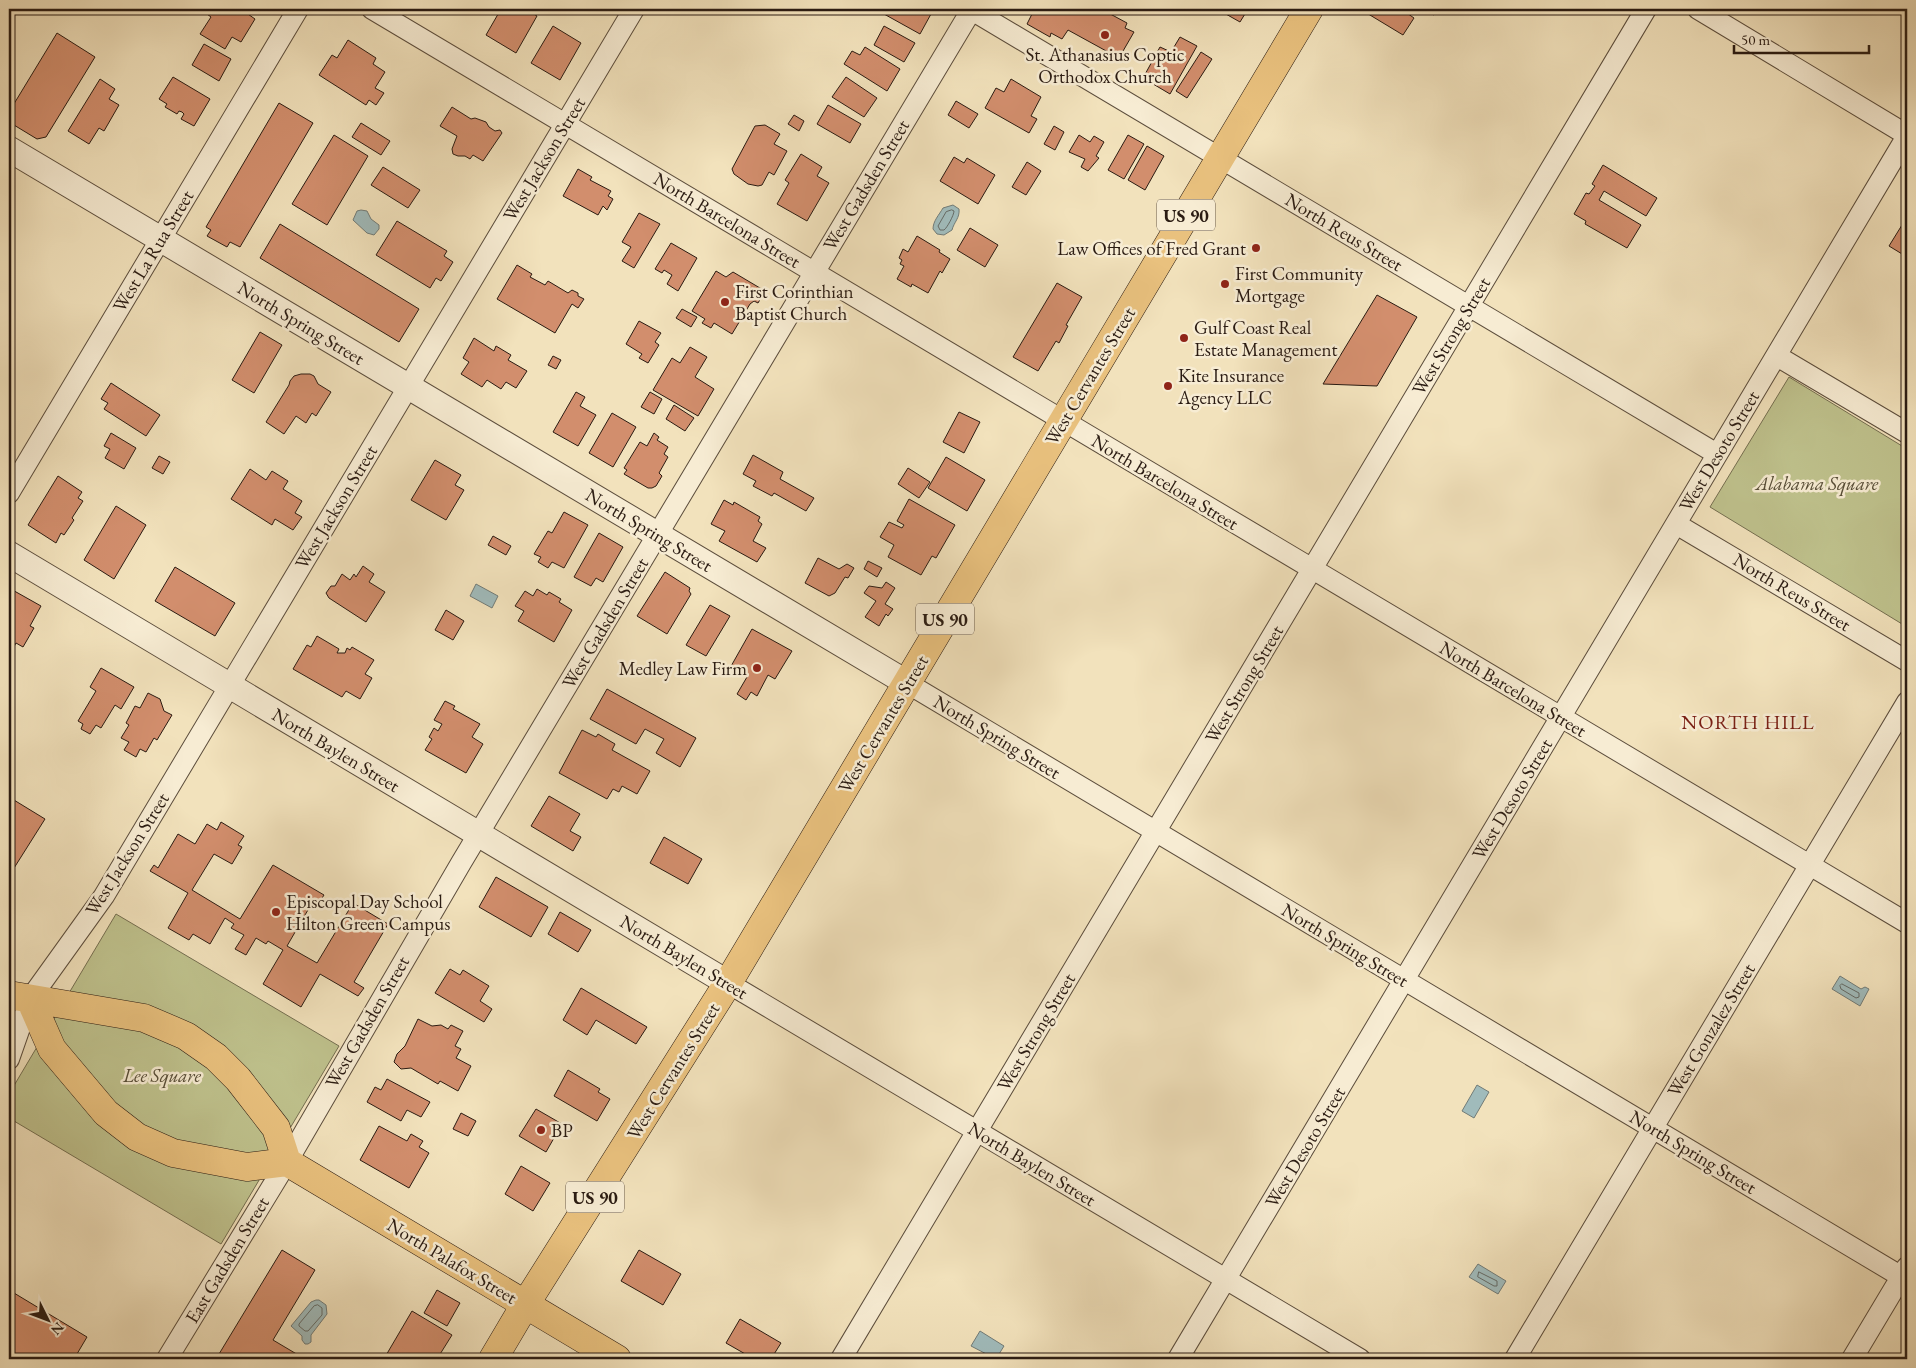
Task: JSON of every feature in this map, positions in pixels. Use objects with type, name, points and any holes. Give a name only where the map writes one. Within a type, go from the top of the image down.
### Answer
[{"type":"main road","name":"West Cervantes Street","points":[[525,1305],[728,983],[1309,9]]},
{"type":"main road","points":[[20,997],[144,1018],[177,1031],[204,1047],[238,1079],[276,1128],[287,1162],[247,1167],[173,1153],[137,1138],[106,1113],[52,1049],[20,997]]},
{"type":"main road","name":"North Palafox Street","points":[[287,1162],[617,1359]]},
{"type":"main road","name":"US 90","points":[[493,1359],[525,1305]]},
{"type":"street","name":"West La Rua Street","points":[[9,493],[298,9]]},
{"type":"street","name":"North Barcelona Street","points":[[372,9],[1907,923]]},
{"type":"street","name":"West Jackson Street","points":[[9,1059],[20,997],[104,896],[634,9]]},
{"type":"street","name":"North Reus Street","points":[[971,9],[1718,454]]},
{"type":"street","name":"West Gadsden Street","points":[[287,1162],[335,1077],[479,834],[971,9]]},
{"type":"street","name":"West Strong Street","points":[[841,1359],[1646,9]]},
{"type":"street","points":[[1698,9],[1907,136]]},
{"type":"street","name":"West Desoto Street","points":[[1178,1359],[1907,136]]},
{"type":"street","name":"North Spring Street","points":[[9,149],[1653,1128],[1905,1274]]},
{"type":"street","points":[[1776,356],[1907,434]]},
{"type":"street","name":"North Reus Street","points":[[1676,524],[1907,661]]},
{"type":"street","name":"North Baylen Street","points":[[9,554],[1360,1359]]},
{"type":"street","name":"West Gonzalez Street","points":[[1515,1359],[1907,702]]},
{"type":"street","name":"East Gadsden Street","points":[[167,1359],[287,1162]]},
{"type":"street","points":[[1852,1359],[1905,1274]]},
{"type":"green space","name":"Alabama Square","points":[[1789,377],[1907,449],[1907,627],[1710,507]]},
{"type":"green space","name":"Lee Square","points":[[116,914],[339,1046],[221,1244],[9,1118],[9,1094]]},
{"type":"water","points":[[953,205],[959,209],[959,212],[952,230],[944,235],[937,234],[933,229],[936,218],[943,208]]},
{"type":"water","points":[[357,211],[367,211],[371,219],[379,225],[379,229],[374,235],[367,233],[353,220]]},
{"type":"water","points":[[476,584],[498,596],[492,608],[470,596]]},
{"type":"water","points":[[1840,976],[1861,989],[1865,987],[1869,989],[1860,1006],[1832,989]]},
{"type":"water","points":[[1477,1085],[1489,1092],[1474,1118],[1462,1111]]},
{"type":"water","points":[[1478,1264],[1506,1281],[1498,1294],[1469,1277]]},
{"type":"water","points":[[316,1300],[326,1305],[327,1314],[311,1335],[311,1342],[305,1344],[302,1336],[291,1326],[311,1302]]},
{"type":"water","points":[[980,1331],[1004,1346],[996,1359],[971,1346]]},
{"type":"building","points":[[211,9],[247,9],[245,12],[255,19],[241,42],[232,37],[225,49],[200,34],[211,17],[207,14]]},
{"type":"building","points":[[501,9],[525,9],[537,16],[516,53],[486,35]]},
{"type":"building","points":[[887,9],[920,9],[931,14],[920,34],[884,14]]},
{"type":"building","name":"St. Athanasius Coptic Orthodox Church","points":[[1032,9],[1101,9],[1127,23],[1125,28],[1134,32],[1119,58],[1068,30],[1062,39],[1051,33],[1050,37],[1027,24],[1034,10]]},
{"type":"building","points":[[1217,9],[1248,9],[1240,22]]},
{"type":"building","points":[[1360,9],[1405,9],[1404,11],[1414,18],[1403,35]]},
{"type":"building","points":[[1423,9],[1438,9],[1434,15]]},
{"type":"building","points":[[553,26],[581,43],[560,80],[531,63]]},
{"type":"building","points":[[884,26],[915,43],[904,62],[874,45]]},
{"type":"building","points":[[57,33],[95,57],[46,137],[37,139],[9,122],[9,112]]},
{"type":"building","points":[[1180,37],[1197,46],[1170,94],[1143,78],[1160,47],[1171,52]]},
{"type":"building","points":[[348,40],[376,58],[373,64],[385,72],[375,88],[384,93],[376,105],[369,100],[366,105],[319,75],[332,55],[337,58]]},
{"type":"building","points":[[204,44],[231,59],[219,81],[192,65]]},
{"type":"building","points":[[865,47],[900,69],[887,91],[844,64],[852,51],[860,55]]},
{"type":"building","points":[[1201,52],[1212,59],[1187,98],[1176,91]]},
{"type":"building","points":[[173,77],[210,99],[194,126],[181,119],[184,114],[182,112],[179,111],[177,114],[165,107],[167,104],[159,99]]},
{"type":"building","points":[[846,77],[877,98],[864,117],[832,97]]},
{"type":"building","points":[[100,79],[115,89],[109,99],[119,105],[104,131],[99,128],[89,144],[68,131]]},
{"type":"building","points":[[1011,79],[1041,97],[1031,116],[1037,119],[1029,133],[985,108],[996,88],[1004,92]]},
{"type":"building","points":[[956,101],[978,114],[969,128],[948,115]]},
{"type":"building","points":[[279,103],[313,123],[240,247],[230,242],[227,247],[207,236],[211,230],[206,227]]},
{"type":"building","points":[[828,105],[861,124],[850,143],[817,124]]},
{"type":"building","points":[[452,107],[471,119],[475,118],[486,122],[489,127],[495,131],[500,130],[502,133],[483,161],[473,155],[470,159],[453,154],[452,149],[457,136],[440,126]]},
{"type":"building","points":[[794,115],[804,121],[799,131],[788,124]]},
{"type":"building","points":[[361,123],[390,141],[381,155],[352,137]]},
{"type":"building","points":[[765,125],[780,134],[774,144],[787,151],[774,175],[769,172],[762,185],[748,184],[734,174],[732,169],[755,126]]},
{"type":"building","points":[[1054,126],[1064,132],[1055,150],[1044,144]]},
{"type":"building","points":[[334,135],[368,156],[327,225],[292,204]]},
{"type":"building","points":[[1079,135],[1090,142],[1094,136],[1104,142],[1096,156],[1099,158],[1088,171],[1081,167],[1085,159],[1069,152]]},
{"type":"building","points":[[1128,135],[1144,144],[1124,179],[1108,170]]},
{"type":"building","points":[[1147,146],[1164,156],[1145,190],[1128,180]]},
{"type":"building","points":[[801,154],[822,167],[817,176],[829,183],[807,221],[777,204],[789,183],[785,180]]},
{"type":"building","points":[[954,157],[964,163],[967,158],[995,175],[978,204],[940,181]]},
{"type":"building","points":[[1027,162],[1041,171],[1026,195],[1012,187]]},
{"type":"building","points":[[1603,165],[1657,198],[1646,216],[1604,191],[1599,200],[1641,225],[1627,248],[1585,224],[1586,221],[1574,214],[1586,193],[1589,194],[1595,186],[1592,184]]},
{"type":"building","points":[[383,167],[420,190],[408,208],[371,185]]},
{"type":"building","points":[[578,169],[592,177],[590,180],[611,191],[608,196],[613,199],[607,210],[603,206],[598,215],[563,196]]},
{"type":"building","points":[[639,213],[660,224],[634,268],[622,261],[631,247],[622,242]]},
{"type":"building","points":[[397,221],[447,251],[444,256],[453,262],[441,281],[436,278],[430,288],[376,255]]},
{"type":"building","points":[[280,224],[419,309],[399,342],[260,258]]},
{"type":"building","points":[[1902,225],[1907,229],[1907,257],[1889,246]]},
{"type":"building","points":[[970,228],[998,245],[985,267],[957,250]]},
{"type":"building","points":[[917,236],[940,250],[939,252],[950,259],[942,273],[940,271],[928,293],[912,284],[911,287],[897,279],[904,266],[900,264],[902,260],[899,258],[903,249],[908,252]]},
{"type":"building","points":[[671,243],[697,258],[678,291],[667,284],[672,275],[664,270],[662,273],[655,269]]},
{"type":"building","points":[[517,265],[532,274],[530,277],[545,285],[548,281],[568,293],[572,290],[578,293],[578,296],[584,299],[578,308],[572,304],[555,333],[497,299]]},
{"type":"building","name":"First Corinthian Baptist Church","points":[[716,271],[726,277],[733,272],[765,291],[758,303],[754,301],[750,304],[732,334],[714,323],[711,328],[702,323],[705,319],[692,311]]},
{"type":"building","points":[[1057,283],[1082,297],[1066,325],[1068,326],[1059,343],[1056,341],[1038,371],[1013,357]]},
{"type":"building","points":[[1377,295],[1417,317],[1377,386],[1323,384]]},
{"type":"building","points":[[682,309],[697,317],[691,327],[676,318]]},
{"type":"building","points":[[639,321],[661,333],[655,342],[659,345],[648,363],[639,358],[642,354],[626,344]]},
{"type":"building","points":[[260,332],[282,345],[254,393],[232,380]]},
{"type":"building","points":[[474,338],[494,351],[496,346],[511,355],[508,360],[527,371],[516,388],[506,382],[501,389],[487,380],[482,387],[461,374],[469,362],[463,358]]},
{"type":"building","points":[[690,347],[707,357],[695,377],[714,389],[698,416],[653,390],[672,358],[680,363]]},
{"type":"building","points":[[553,356],[561,360],[556,369],[548,365]]},
{"type":"building","points":[[301,374],[314,376],[318,384],[331,392],[316,416],[312,413],[306,423],[296,416],[284,434],[266,422],[290,381],[294,376]]},
{"type":"building","points":[[111,383],[160,415],[146,436],[104,409],[108,403],[101,399]]},
{"type":"building","points":[[576,392],[585,397],[580,406],[596,415],[578,446],[553,432]]},
{"type":"building","points":[[650,392],[662,399],[654,414],[641,407]]},
{"type":"building","points":[[674,405],[694,418],[685,431],[666,419]]},
{"type":"building","points":[[959,412],[980,422],[964,453],[943,442]]},
{"type":"building","points":[[612,413],[636,427],[613,467],[589,453]]},
{"type":"building","points":[[111,433],[136,448],[124,469],[105,458],[110,449],[104,446]]},
{"type":"building","points":[[654,433],[659,437],[657,440],[668,447],[664,454],[668,457],[659,473],[662,476],[656,486],[648,488],[624,474],[627,470],[624,468],[640,442],[647,446]]},
{"type":"building","points":[[753,455],[783,472],[780,479],[814,498],[806,511],[774,493],[772,496],[753,486],[756,481],[743,474]]},
{"type":"building","points":[[159,456],[170,462],[163,474],[152,468]]},
{"type":"building","points":[[946,457],[985,480],[967,511],[928,488]]},
{"type":"building","points":[[435,460],[461,475],[455,485],[464,490],[446,520],[411,500]]},
{"type":"building","points":[[908,468],[930,482],[919,498],[898,484]]},
{"type":"building","points":[[250,469],[266,480],[272,471],[288,481],[283,489],[302,501],[295,513],[302,517],[293,530],[275,519],[272,525],[231,499]]},
{"type":"building","points":[[58,476],[82,492],[78,498],[83,501],[72,518],[74,520],[64,535],[61,533],[56,543],[28,525]]},
{"type":"building","points":[[909,499],[955,525],[936,558],[932,556],[921,575],[888,557],[894,545],[880,537],[889,522],[902,528],[904,525],[897,521]]},
{"type":"building","points":[[724,500],[733,505],[734,502],[760,517],[758,521],[762,524],[753,541],[766,548],[757,562],[719,541],[725,531],[711,524]]},
{"type":"building","points":[[116,506],[146,525],[114,579],[84,560]]},
{"type":"building","points":[[564,512],[588,525],[564,568],[552,562],[548,568],[538,562],[541,557],[534,554],[548,531],[552,533]]},
{"type":"building","points":[[599,533],[623,547],[603,582],[596,578],[591,586],[574,577]]},
{"type":"building","points":[[493,536],[511,546],[506,555],[488,545]]},
{"type":"building","points":[[818,558],[839,569],[847,564],[854,568],[848,578],[845,577],[835,593],[829,596],[805,583]]},
{"type":"building","points":[[868,561],[882,568],[877,577],[864,569]]},
{"type":"building","points":[[363,566],[374,574],[369,582],[385,592],[366,622],[329,598],[326,593],[331,586],[335,586],[342,574],[350,580],[354,574],[356,577]]},
{"type":"building","points":[[175,567],[235,603],[215,636],[155,601]]},
{"type":"building","points":[[665,572],[690,588],[691,594],[667,634],[637,616]]},
{"type":"building","points":[[886,582],[895,588],[885,604],[893,609],[888,616],[886,614],[879,626],[865,617],[876,601],[864,593],[869,586],[882,588]]},
{"type":"building","points":[[9,588],[41,606],[30,626],[34,628],[23,647],[16,643],[9,656]]},
{"type":"building","points":[[537,589],[547,595],[549,592],[561,599],[559,602],[572,610],[554,642],[518,621],[524,611],[515,606],[525,591],[533,596]]},
{"type":"building","points":[[710,605],[730,616],[706,656],[686,645]]},
{"type":"building","points":[[446,610],[464,621],[453,640],[435,630]]},
{"type":"building","points":[[752,629],[792,651],[775,679],[768,675],[757,696],[751,692],[746,700],[737,694],[747,677],[730,668]]},
{"type":"building","points":[[317,636],[339,649],[337,653],[345,653],[347,648],[350,650],[352,647],[374,660],[365,674],[372,678],[360,699],[346,691],[342,697],[293,669],[307,645],[311,647]]},
{"type":"building","points":[[101,668],[134,687],[121,709],[115,705],[101,728],[96,725],[90,734],[81,729],[83,724],[78,721],[96,691],[90,687]]},
{"type":"building","points":[[607,689],[696,738],[680,767],[656,753],[664,739],[645,729],[636,744],[590,719]]},
{"type":"building","points":[[148,693],[160,699],[164,711],[172,715],[157,740],[154,738],[146,752],[140,749],[136,757],[124,750],[129,742],[121,738],[129,725],[126,723],[135,706],[140,708]]},
{"type":"building","points":[[445,701],[455,706],[453,709],[480,724],[472,737],[483,744],[466,773],[425,750],[432,739],[429,737],[434,728],[438,731],[442,724],[434,720]]},
{"type":"building","points":[[582,730],[596,737],[598,734],[615,744],[612,750],[650,771],[637,794],[622,786],[619,792],[613,789],[607,799],[559,773]]},
{"type":"building","points":[[549,796],[580,814],[570,831],[581,837],[573,851],[531,826]]},
{"type":"building","points":[[9,797],[45,819],[9,876]]},
{"type":"building","name":"Episcopal Day School Hilton Green Campus","points":[[221,822],[244,836],[238,845],[242,847],[232,864],[214,854],[192,890],[240,919],[273,865],[324,895],[317,906],[312,903],[287,946],[317,963],[353,903],[388,924],[354,982],[364,988],[358,996],[320,974],[301,1007],[263,984],[283,950],[268,941],[266,944],[256,938],[246,955],[235,949],[244,935],[231,928],[234,924],[225,918],[210,944],[193,934],[189,940],[168,928],[188,893],[150,871],[154,865],[158,868],[178,834],[195,844],[207,824],[217,830]]},
{"type":"building","points":[[664,837],[702,859],[688,884],[650,863]]},
{"type":"building","points":[[496,877],[548,907],[531,937],[479,907]]},
{"type":"building","points":[[560,912],[591,930],[578,952],[548,934]]},
{"type":"building","points":[[450,969],[460,975],[463,970],[489,986],[480,1001],[492,1009],[484,1022],[435,993]]},
{"type":"building","points":[[581,988],[647,1027],[636,1044],[596,1020],[587,1035],[563,1020]]},
{"type":"building","points":[[418,1019],[432,1026],[441,1025],[448,1029],[451,1025],[463,1031],[455,1046],[461,1049],[456,1058],[471,1066],[458,1091],[440,1081],[438,1084],[411,1068],[401,1069],[394,1062],[397,1054],[405,1046]]},
{"type":"building","points":[[568,1070],[600,1089],[598,1092],[610,1099],[597,1121],[554,1096]]},
{"type":"building","points":[[387,1079],[430,1102],[421,1117],[407,1110],[401,1121],[367,1102],[375,1087],[381,1090]]},
{"type":"building","name":"BP","points":[[536,1109],[562,1124],[546,1152],[519,1136]]},
{"type":"building","points":[[461,1113],[476,1121],[468,1136],[453,1129]]},
{"type":"building","points":[[379,1126],[407,1141],[411,1134],[423,1141],[419,1147],[429,1153],[409,1188],[360,1160]]},
{"type":"building","points":[[521,1166],[550,1183],[533,1211],[505,1194]]},
{"type":"building","points":[[282,1250],[315,1270],[273,1340],[305,1359],[216,1359]]},
{"type":"building","points":[[639,1250],[681,1274],[663,1305],[621,1281]]},
{"type":"building","points":[[9,1290],[87,1337],[74,1359],[9,1359]]},
{"type":"building","points":[[437,1290],[460,1303],[447,1326],[424,1313]]},
{"type":"building","points":[[412,1311],[452,1335],[437,1359],[388,1359],[385,1357]]},
{"type":"building","points":[[740,1319],[781,1343],[771,1359],[754,1359],[726,1343]]},
{"type":"place","name":"St. Athanasius Coptic Orthodox Church","points":[[1105,35]]},
{"type":"place","name":"Law Offices of Fred Grant","points":[[1256,248]]},
{"type":"place","name":"First Community Mortgage","points":[[1225,284]]},
{"type":"place","name":"First Corinthian Baptist Church","points":[[725,302]]},
{"type":"place","name":"Gulf Coast Real Estate Management","points":[[1184,338]]},
{"type":"place","name":"Kite Insurance Agency LLC","points":[[1168,386]]},
{"type":"place","name":"Medley Law Firm","points":[[757,668]]},
{"type":"place","name":"Episcopal Day School Hilton Green Campus","points":[[276,912]]},
{"type":"place","name":"BP","points":[[541,1130]]},
{"type":"district","name":"NORTH HILL","points":[[1748,722]]}]
